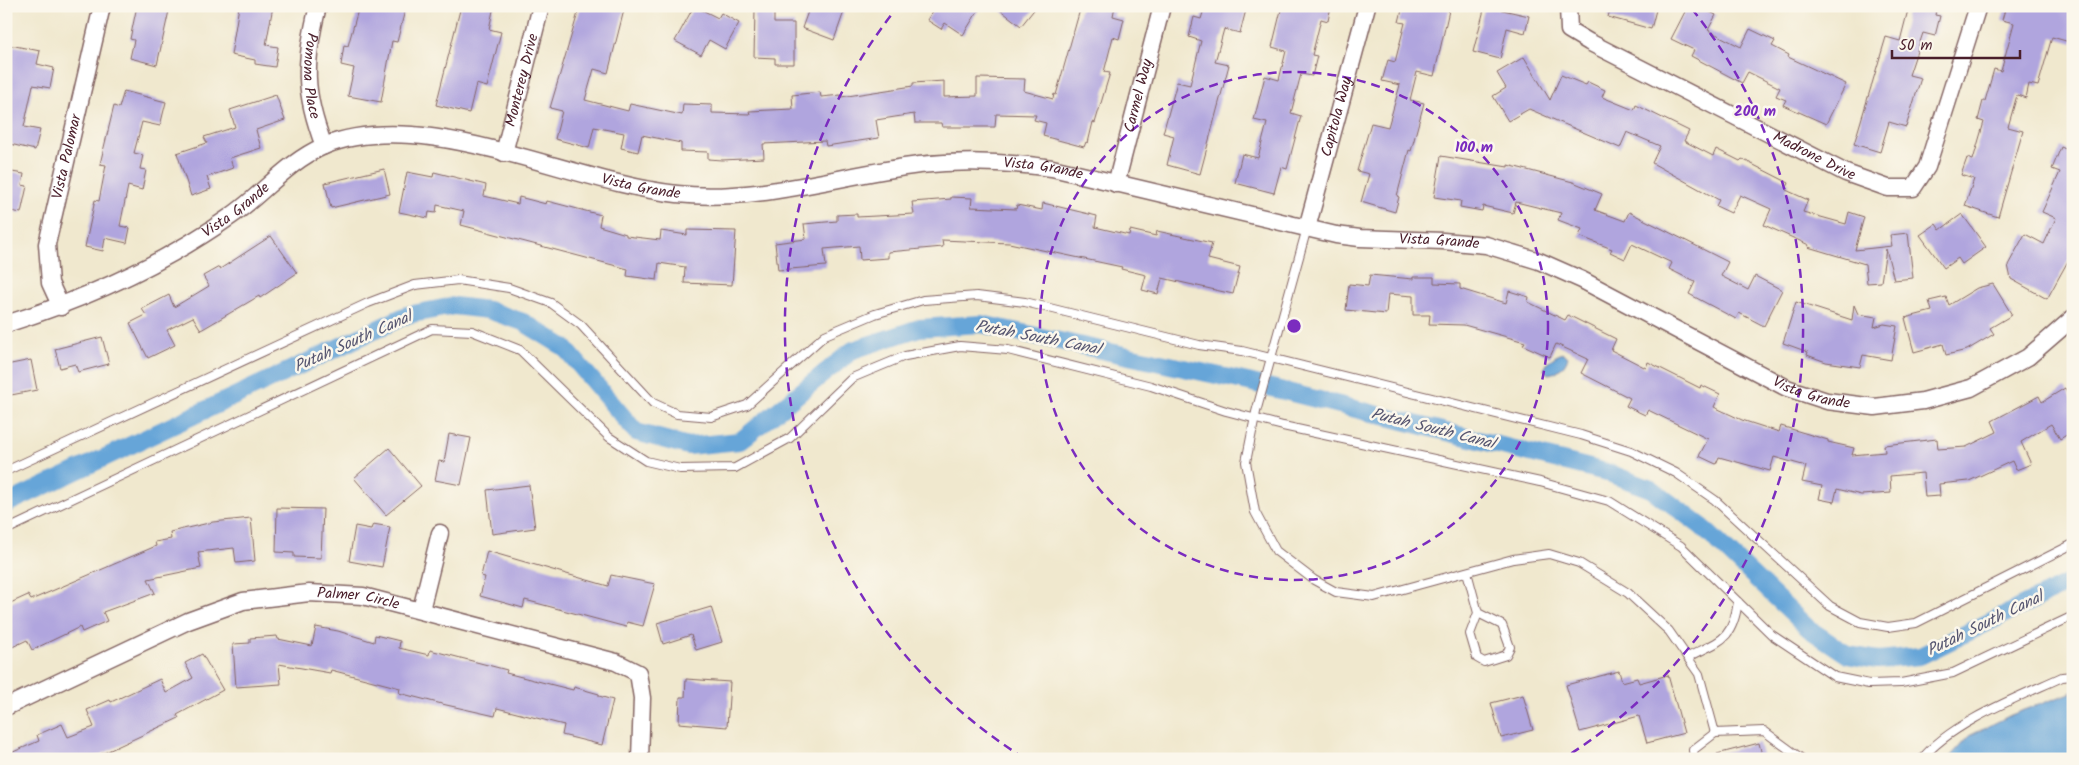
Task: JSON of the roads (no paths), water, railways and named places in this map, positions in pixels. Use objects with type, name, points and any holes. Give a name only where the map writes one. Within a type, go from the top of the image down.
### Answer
[{"type":"street","name":"Vista Palomar","points":[[60,307],[50,283],[47,244],[102,6]]},
{"type":"street","name":"Pomona Place","points":[[318,6],[307,57],[308,90],[316,125],[324,146]]},
{"type":"street","name":"Monterey Drive","points":[[504,153],[541,6]]},
{"type":"street","name":"Carmel Way","points":[[1116,184],[1162,6]]},
{"type":"street","name":"Capitola Way","points":[[1307,228],[1367,6]]},
{"type":"street","name":"Madrone Drive","points":[[1568,6],[1569,30],[1589,42],[1803,153],[1846,173],[1888,188],[1913,188],[1927,167],[1978,6]]},
{"type":"street","name":"Vista Grande","points":[[6,324],[60,307],[112,285],[192,242],[233,215],[290,166],[324,146],[359,136],[399,133],[469,144],[630,187],[679,194],[730,195],[780,190],[917,166],[960,162],[1014,162],[1052,168],[1307,228],[1360,238],[1444,241],[1486,245],[1539,261],[1582,280],[1787,388],[1827,400],[1875,406],[1923,401],[1971,388],[2028,357],[2073,318]]},
{"type":"street","points":[[421,610],[440,533]]},
{"type":"street","name":"Palmer Circle","points":[[6,707],[188,621],[243,602],[309,592],[363,596],[616,662],[638,673],[642,698],[640,759]]},
{"type":"lane","points":[[1307,228],[1268,366],[1246,462],[1255,512],[1276,551],[1314,580],[1336,592],[1374,597],[1513,560],[1549,554],[1579,563],[1628,593],[1669,631],[1699,674],[1715,733]]},
{"type":"lane","points":[[6,471],[368,303],[415,285],[458,280],[509,288],[550,303],[581,325],[653,403],[677,414],[711,417],[747,405],[825,336],[875,314],[923,300],[977,296],[1025,302],[1199,345],[1271,357],[1581,435],[1631,451],[1676,473],[1715,500],[1830,606],[1860,622],[1888,627],[1916,623],[2073,544]]},
{"type":"lane","points":[[6,530],[432,329],[472,331],[520,350],[609,437],[646,461],[680,468],[735,468],[790,438],[852,378],[905,356],[960,346],[1008,350],[1151,386],[1226,411],[1256,414],[1283,426],[1540,482],[1609,501],[1681,546],[1772,635],[1835,677],[1869,684],[1900,683],[1953,673],[2073,616]]},
{"type":"lane","points":[[1467,572],[1478,613],[1470,634],[1477,658],[1484,662],[1506,655],[1510,647],[1502,625],[1478,613]]},
{"type":"lane","points":[[1688,657],[1723,638],[1735,624],[1738,602]]},
{"type":"lane","points":[[1922,759],[1954,732],[2000,706],[2062,677],[2073,676]]},
{"type":"lane","points":[[1694,759],[1693,750],[1715,733],[1764,731],[1802,759]]},
{"type":"water","points":[[1564,353],[1568,357],[1563,366],[1558,371],[1548,374],[1544,370],[1549,361]]},
{"type":"water","points":[[2073,692],[2073,759],[1948,759],[1969,736],[2011,715]]},
{"type":"waterway","name":"Putah South Canal","points":[[6,504],[407,315],[454,306],[488,310],[523,322],[564,347],[636,432],[688,446],[740,441],[853,350],[919,328],[981,324],[1248,382],[1606,472],[1651,489],[1701,526],[1809,629],[1848,655],[1878,660],[1920,656],[2073,581]]}]
